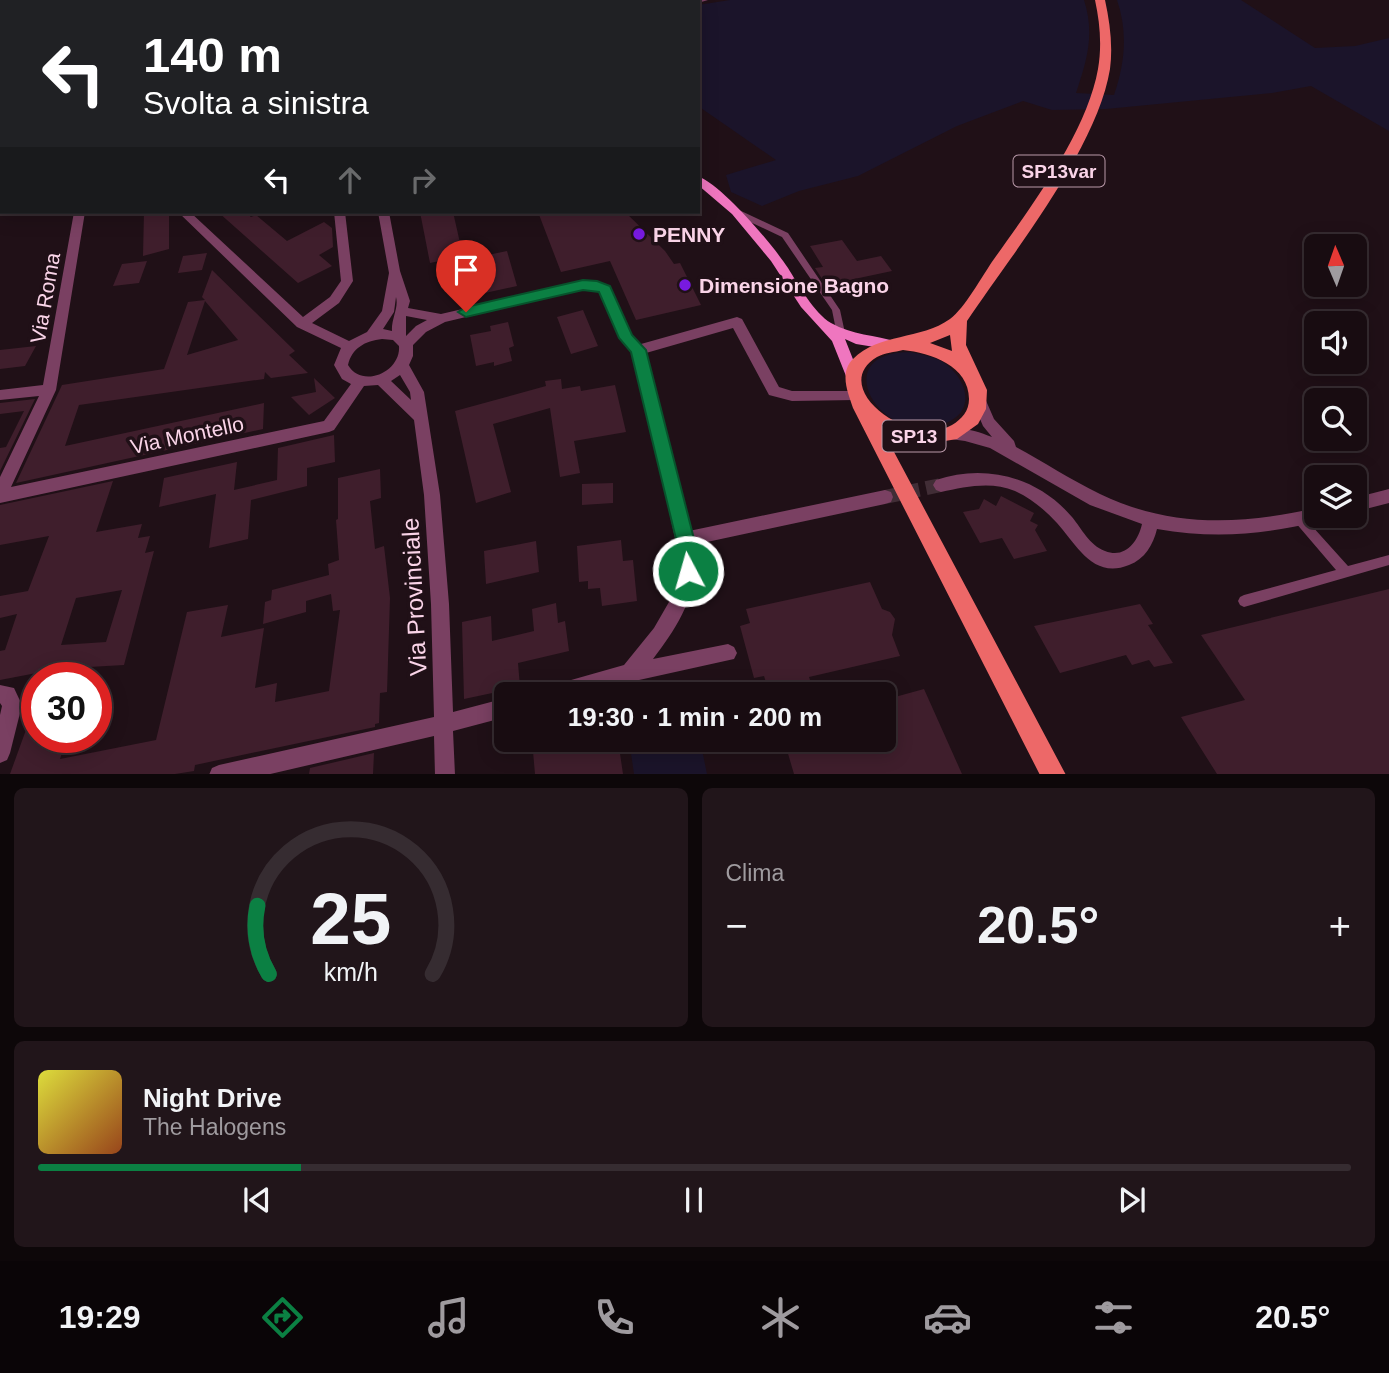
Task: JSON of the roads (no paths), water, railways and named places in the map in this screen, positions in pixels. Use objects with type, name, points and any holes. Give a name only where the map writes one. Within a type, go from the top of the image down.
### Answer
[{"type":"main road","name":"SP13var","points":[[898,344],[933,337],[959,321],[1062,167],[1099,89],[1106,39],[1100,0]]},
{"type":"main road","points":[[959,321],[959,349],[977,388],[979,400]]},
{"type":"main road","points":[[857,393],[857,366],[868,354],[898,344]]},
{"type":"main road","name":"SP13","points":[[898,344],[923,346],[942,352],[958,362],[971,376]]},
{"type":"main road","name":"SP13","points":[[857,393],[889,429],[918,437],[948,434],[969,422],[977,410],[979,400]]},
{"type":"main road","name":"SP13","points":[[857,393],[1053,774]]},
{"type":"main road","name":"SP13","points":[[899,472],[895,458],[899,448],[918,437]]},
{"type":"street","name":"SP13","points":[[700,181],[736,212],[775,258],[805,304],[826,325],[842,347],[857,393]]},
{"type":"street","name":"Via Roma","points":[[0,494],[49,390],[79,214]]},
{"type":"street","points":[[186,214],[302,324],[350,347]]},
{"type":"street","points":[[302,324],[332,303],[345,289],[347,281],[340,214]]},
{"type":"street","points":[[384,214],[394,271],[404,301],[398,323],[408,354],[402,366],[380,379],[360,381],[346,375],[342,368],[342,358],[350,347],[372,335],[386,334],[403,341]]},
{"type":"street","points":[[372,335],[388,312],[394,271]]},
{"type":"street","points":[[403,341],[441,318],[591,284],[605,289],[626,338],[639,350],[685,539],[688,571],[680,600],[652,646],[630,673]]},
{"type":"street","points":[[401,311],[441,318]]},
{"type":"street","points":[[639,350],[737,322],[774,391],[792,396],[857,393]]},
{"type":"street","name":"SP13","points":[[826,325],[862,341],[898,344]]},
{"type":"street","name":"Via Provinciale","points":[[402,366],[417,392],[432,495],[445,724],[445,774]]},
{"type":"street","points":[[380,379],[420,417]]},
{"type":"street","name":"Via Montello","points":[[0,494],[329,426],[360,381]]},
{"type":"street","points":[[0,395],[49,390]]},
{"type":"street","points":[[979,400],[991,426],[1020,455]]},
{"type":"street","points":[[948,434],[987,440],[1020,455],[1091,498],[1151,520],[1188,528],[1222,530],[1259,528],[1304,518]]},
{"type":"street","points":[[942,485],[980,478],[1021,487],[1051,506],[1083,545],[1104,559],[1131,557],[1141,550],[1149,538],[1151,520]]},
{"type":"street","points":[[1367,502],[1389,496]]},
{"type":"street","points":[[685,539],[885,497]]},
{"type":"street","points":[[597,682],[728,653]]},
{"type":"street","points":[[0,694],[7,695],[12,705],[0,753]]},
{"type":"street","points":[[223,774],[494,710]]},
{"type":"lane","points":[[736,212],[785,235],[836,310],[840,333]]},
{"type":"lane","points":[[1298,519],[1346,572]]},
{"type":"lane","points":[[1244,601],[1389,560]]},
{"type":"tunnel","points":[[885,497],[941,485]]},
{"type":"place","name":"PENNY","points":[[639,234]]},
{"type":"place","name":"Dimensione Bagno","points":[[685,285]]}]
